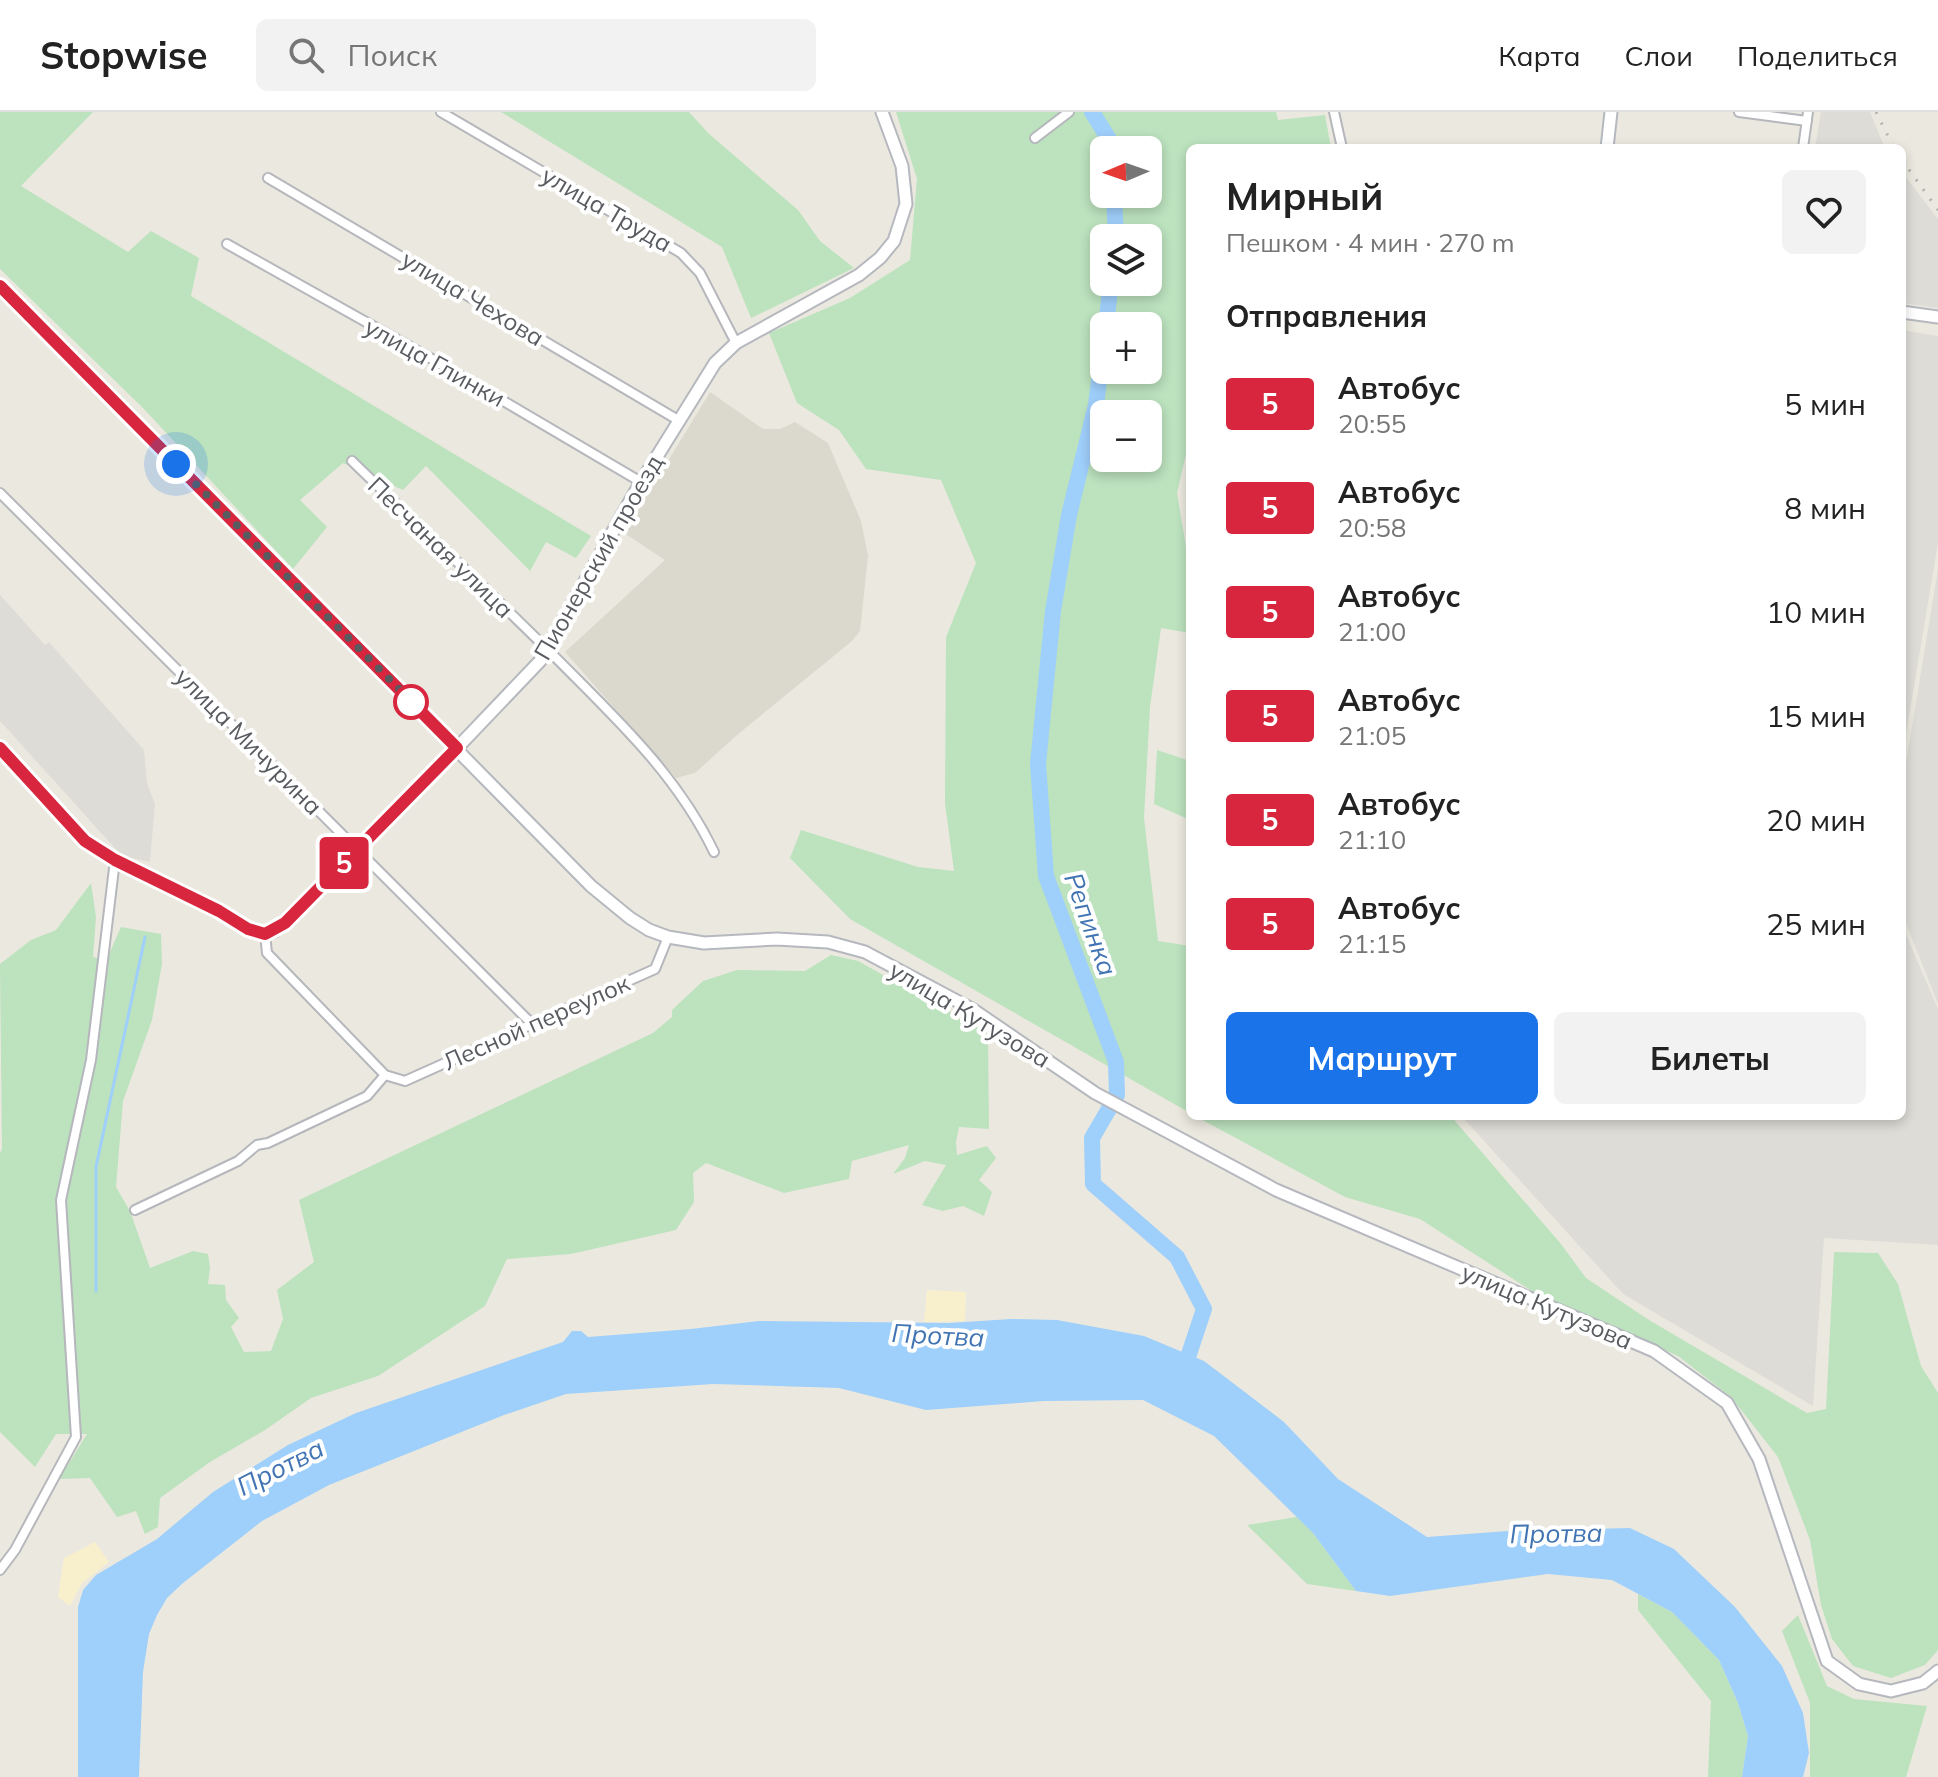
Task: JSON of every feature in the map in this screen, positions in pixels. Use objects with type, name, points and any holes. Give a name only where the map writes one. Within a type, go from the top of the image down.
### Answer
[{"type":"main road","name":"Пионерский проезд","points":[[265,934],[285,923],[540,661],[641,482],[715,363],[736,343],[859,275],[880,258],[894,241],[906,204],[902,166],[882,112]]},
{"type":"main road","points":[[1607,144],[1611,112]]},
{"type":"main road","name":"улица Кутузова","points":[[0,286],[591,886],[630,918],[668,937],[704,943],[777,939],[828,942],[865,952],[972,1009],[1127,1111],[1276,1190],[1654,1351],[1727,1403],[1759,1459],[1827,1661],[1859,1684],[1891,1691],[1923,1683],[1938,1671]]},
{"type":"main road","points":[[1906,313],[1938,317]]},
{"type":"main road","points":[[0,748],[85,841],[115,860],[219,911],[248,929],[265,934]]},
{"type":"street","name":"улица Труда","points":[[441,112],[681,253],[700,273],[736,343]]},
{"type":"street","points":[[1035,138],[1069,112]]},
{"type":"street","points":[[1334,112],[1341,144]]},
{"type":"street","points":[[1739,112],[1808,117],[1804,144]]},
{"type":"street","name":"улица Чехова","points":[[268,178],[678,420]]},
{"type":"street","name":"улица Глинки","points":[[227,244],[432,359],[641,482]]},
{"type":"street","name":"Песчаная улица","points":[[352,461],[648,751],[698,818],[714,852]]},
{"type":"street","name":"улица Мичурина","points":[[0,493],[531,1023]]},
{"type":"street","points":[[0,1570],[15,1550],[76,1437],[61,1200],[91,1060],[115,860]]},
{"type":"street","points":[[135,1210],[238,1161],[257,1145],[268,1143],[353,1104],[367,1096],[385,1075],[267,953],[265,934]]},
{"type":"street","name":"Лесной переулок","points":[[385,1075],[405,1081],[655,969],[668,937]]},
{"type":"shaded area","points":[[1821,112],[1870,112],[1883,144],[1816,144]]},
{"type":"shaded area","points":[[1906,177],[1938,219],[1938,308],[1906,304]]},
{"type":"shaded area","points":[[1906,331],[1938,336],[1938,543],[1906,734]]},
{"type":"shaded area","points":[[710,392],[763,429],[780,429],[795,422],[828,443],[861,521],[868,556],[860,631],[852,641],[695,773],[676,778],[565,652],[665,560],[624,533]]},
{"type":"shaded area","points":[[1938,569],[1938,1004],[1906,923],[1906,763]]},
{"type":"shaded area","points":[[0,595],[45,645],[49,642],[144,750],[147,783],[155,804],[150,862],[122,856],[0,721]]},
{"type":"shaded area","points":[[1906,934],[1938,1009],[1938,1245],[1824,1238],[1813,1406],[1623,1294],[1465,1120],[1906,1120]]},
{"type":"green space","points":[[0,112],[93,112],[21,186],[128,252],[151,231],[199,258],[191,296],[591,536],[576,558],[546,542],[530,571],[426,466],[403,490],[343,463],[300,500],[327,527],[293,569],[143,408],[0,269]]},
{"type":"green space","points":[[501,112],[689,112],[708,133],[798,210],[820,241],[854,268],[751,318],[722,247]]},
{"type":"green space","points":[[896,112],[1276,112],[1278,120],[1325,115],[1330,144],[1186,144],[1186,454],[1177,493],[1186,547],[1186,632],[1161,628],[1150,707],[1144,818],[1158,941],[1186,945],[1186,1111],[850,919],[790,858],[801,830],[918,867],[954,871],[945,803],[946,637],[976,563],[941,480],[866,469],[839,430],[797,403],[769,333],[850,298],[910,260],[917,179]]},
{"type":"green space","points":[[1157,750],[1186,760],[1186,818],[1154,804]]},
{"type":"green space","points":[[91,883],[96,917],[93,957],[106,961],[121,927],[161,934],[162,964],[152,1020],[123,1101],[116,1187],[130,1211],[150,1268],[193,1251],[208,1254],[208,1284],[225,1285],[226,1300],[239,1318],[231,1327],[244,1352],[271,1351],[283,1319],[277,1290],[314,1262],[299,1200],[653,1033],[672,1017],[672,1010],[703,981],[737,970],[805,971],[831,955],[858,961],[988,1033],[989,1129],[959,1127],[956,1142],[957,1155],[987,1146],[996,1158],[979,1180],[992,1192],[984,1216],[963,1206],[943,1211],[922,1205],[946,1165],[925,1161],[893,1174],[905,1158],[909,1145],[852,1161],[849,1179],[784,1193],[706,1163],[693,1173],[694,1202],[676,1230],[571,1254],[507,1259],[485,1306],[378,1376],[311,1398],[265,1430],[210,1462],[160,1498],[158,1527],[145,1534],[136,1511],[117,1517],[90,1478],[59,1479],[87,1434],[56,1434],[35,1467],[0,1432],[0,964],[31,940],[56,930]]},
{"type":"green space","points":[[1202,1120],[1455,1120],[1561,1244],[1586,1278],[1649,1320],[1807,1413],[1826,1409],[1834,1252],[1878,1253],[1898,1284],[1921,1366],[1938,1393],[1938,1650],[1925,1665],[1891,1678],[1853,1666],[1832,1639],[1821,1605],[1810,1540],[1778,1457],[1731,1397],[1678,1356],[1532,1291],[1420,1219],[1345,1197]]},
{"type":"green space","points":[[1297,1517],[1313,1533],[1356,1591],[1307,1584],[1247,1525]]},
{"type":"green space","points":[[1638,1594],[1672,1612],[1719,1660],[1738,1703],[1748,1736],[1742,1777],[1708,1777],[1711,1701],[1638,1610]]},
{"type":"green space","points":[[1798,1615],[1827,1686],[1854,1699],[1927,1706],[1906,1777],[1810,1777],[1810,1703],[1782,1631]]},
{"type":"sand","points":[[927,1290],[966,1292],[965,1321],[924,1322]]},
{"type":"sand","points":[[95,1542],[109,1562],[82,1583],[70,1606],[58,1597],[64,1558]]},
{"type":"water","name":"Протва","points":[[1057,1320],[1144,1336],[1204,1361],[1284,1422],[1338,1479],[1427,1537],[1508,1531],[1630,1528],[1674,1549],[1735,1607],[1782,1666],[1803,1713],[1809,1753],[1803,1777],[1742,1777],[1748,1736],[1738,1703],[1719,1660],[1672,1612],[1612,1580],[1548,1574],[1390,1596],[1356,1591],[1313,1533],[1214,1436],[1143,1400],[1044,1401],[926,1410],[839,1388],[713,1384],[566,1394],[504,1415],[329,1485],[262,1521],[183,1583],[167,1598],[157,1615],[149,1634],[143,1672],[139,1777],[78,1777],[78,1607],[83,1590],[96,1575],[157,1539],[213,1492],[288,1445],[356,1413],[563,1342],[572,1331],[581,1331],[588,1337],[759,1321],[949,1323]]},
{"type":"waterway","name":"Репинка","points":[[1092,112],[1107,136]]},
{"type":"waterway","name":"Репинка","points":[[1115,208],[1115,224]]},
{"type":"waterway","name":"Репинка","points":[[1108,312],[1109,296]]},
{"type":"waterway","name":"Репинка","points":[[1099,384],[1069,515],[1053,611],[1038,764],[1046,876],[1116,1062],[1117,1095],[1092,1138],[1093,1184],[1177,1257],[1204,1309],[1183,1372]]},
{"type":"waterway","points":[[96,1291],[96,1167],[145,937]]},
{"type":"railway","points":[[1876,112],[1892,144]]},
{"type":"railway","points":[[1906,166],[1938,210]]},
{"type":"bus line","name":"5","points":[[0,286],[457,748],[285,923],[265,934],[248,929],[219,911],[115,860],[85,841],[0,748]]},
{"type":"route","points":[[176,464],[419,709],[411,702]]}]
